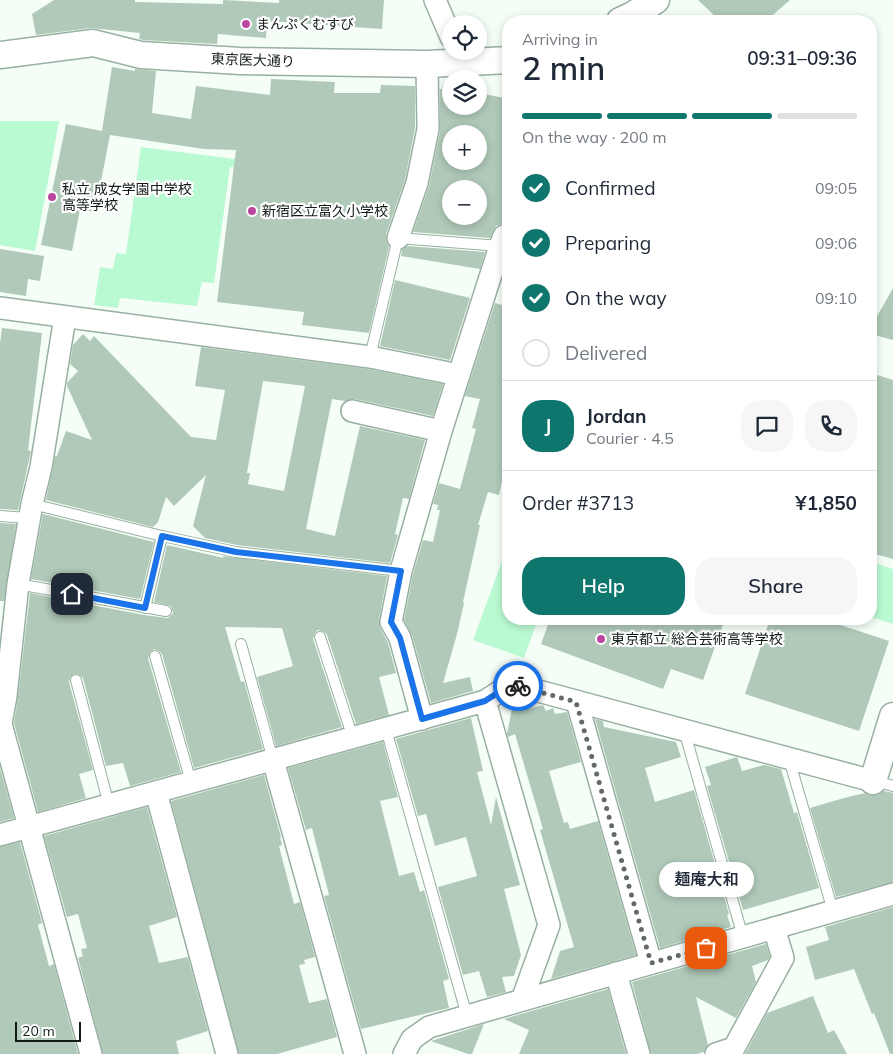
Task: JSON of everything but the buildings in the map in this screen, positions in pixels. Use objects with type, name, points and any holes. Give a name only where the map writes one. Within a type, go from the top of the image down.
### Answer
[{"type":"street","points":[[435,0],[442,16]]},
{"type":"street","points":[[635,15],[656,0]]},
{"type":"street","name":"東京医大通り","points":[[0,55],[93,44],[141,56],[240,61],[427,64],[446,60]]},
{"type":"street","name":"東京医大通り","points":[[487,59],[502,60]]},
{"type":"street","points":[[398,238],[416,183],[428,130],[427,64]]},
{"type":"street","points":[[422,719],[400,638],[391,622],[401,571],[441,431],[502,247]]},
{"type":"street","points":[[0,308],[370,357],[459,375]]},
{"type":"street","points":[[64,317],[41,467],[30,511],[18,584],[6,696],[1,724],[91,1054]]},
{"type":"street","points":[[352,411],[441,431]]},
{"type":"street","points":[[0,835],[485,701],[502,690],[516,685],[883,783],[893,716]]},
{"type":"street","points":[[485,701],[549,926],[522,1000]]},
{"type":"street","points":[[576,702],[651,963]]},
{"type":"street","points":[[273,760],[355,1054]]},
{"type":"street","points":[[156,792],[227,1054]]},
{"type":"street","points":[[404,1054],[412,1039],[429,1026],[893,894]]},
{"type":"street","points":[[716,1054],[734,1048],[783,958],[774,928]]},
{"type":"street","points":[[616,973],[639,1054]]},
{"type":"lane","points":[[370,357],[398,238],[502,241]]},
{"type":"lane","points":[[0,516],[30,511],[236,552],[401,571]]},
{"type":"lane","points":[[145,608],[162,536]]},
{"type":"lane","points":[[18,584],[166,612]]},
{"type":"lane","points":[[320,637],[352,738]]},
{"type":"lane","points":[[241,644],[273,760]]},
{"type":"lane","points":[[155,656],[191,782]]},
{"type":"lane","points":[[76,680],[109,805]]},
{"type":"lane","points":[[386,729],[467,1016]]},
{"type":"lane","points":[[684,730],[743,937]]},
{"type":"lane","points":[[789,758],[833,911]]},
{"type":"green space","points":[[0,121],[59,121],[35,251],[0,245]]},
{"type":"green space","points":[[141,147],[242,160],[241,167],[230,167],[214,283],[202,282],[197,306],[120,298],[118,308],[94,305],[100,267],[113,269],[116,253],[126,254]]},
{"type":"green space","points":[[502,561],[502,625],[536,625],[524,658],[473,640]]},
{"type":"green space","points":[[877,564],[893,569],[893,624],[877,619]]},
{"type":"way so far","points":[[518,686],[576,702],[651,963],[706,948]]},
{"type":"place","name":"まんぷくむすび","points":[[246,24]]},
{"type":"place","name":"私立 成女学園中学校 高等学校","points":[[52,197]]},
{"type":"place","name":"新宿区立富久小学校","points":[[252,211]]},
{"type":"place","name":"東京都立 総合芸術高等学校","points":[[601,639]]},
{"type":"place","name":"麺庵大和","points":[[706,948]]},
{"type":"route","points":[[72,594],[145,608],[162,536],[236,552],[401,571],[391,622],[400,638],[422,719],[485,701],[502,690],[518,686]]}]
